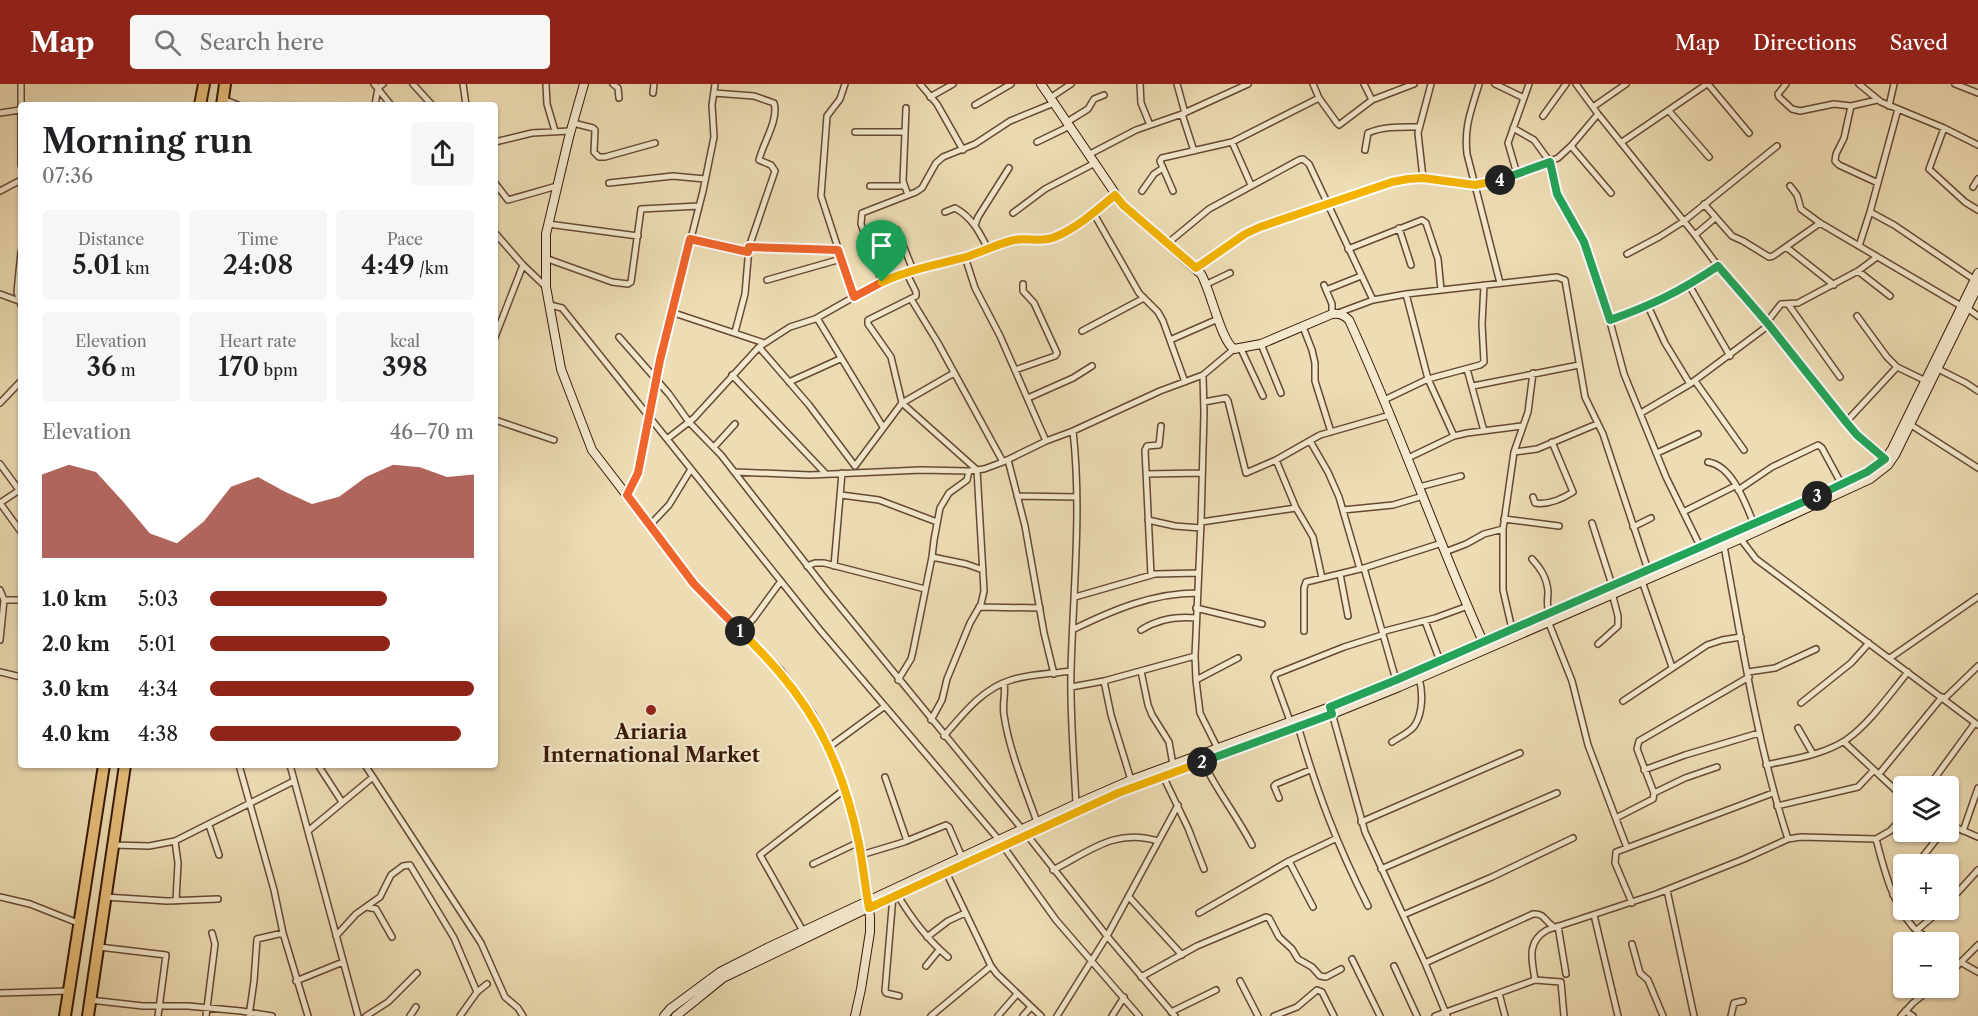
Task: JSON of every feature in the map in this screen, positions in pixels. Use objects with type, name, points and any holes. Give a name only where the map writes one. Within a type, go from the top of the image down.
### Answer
[{"type":"highway","points":[[201,102],[204,84]]},
{"type":"highway","points":[[223,102],[225,84]]},
{"type":"highway","points":[[65,1016],[104,768]]},
{"type":"highway","points":[[88,1016],[125,768]]},
{"type":"main road","points":[[584,84],[546,234],[546,287],[561,369],[592,450],[694,584],[780,671],[798,693],[829,747],[846,789],[859,843],[868,904],[870,932],[855,1016]]},
{"type":"main road","points":[[1041,84],[1123,205],[1196,268],[1207,284],[1227,342],[1237,349],[1261,344],[1335,314],[1349,320],[1485,644]]},
{"type":"main road","points":[[1612,589],[1642,581],[1724,546],[1754,524],[1842,485],[1867,472],[1885,459],[1977,280]]},
{"type":"main road","points":[[1331,711],[1396,680],[1612,589],[1648,570],[1845,492],[1878,474],[1888,465],[1911,425],[1964,307]]},
{"type":"main road","points":[[1024,832],[1037,822],[1131,780],[1419,678],[1512,629],[1549,617]]},
{"type":"main road","points":[[664,1016],[720,972],[803,931],[895,895],[1024,832],[1294,724]]},
{"type":"main road","points":[[676,1016],[723,978],[962,857],[1001,843]]},
{"type":"street","points":[[20,102],[21,84]]},
{"type":"street","points":[[413,84],[429,102]]},
{"type":"street","points":[[463,84],[466,102]]},
{"type":"street","points":[[546,84],[547,104],[555,131]]},
{"type":"street","points":[[613,84],[618,88],[619,98]]},
{"type":"street","points":[[653,93],[654,84]]},
{"type":"street","points":[[845,84],[840,99],[827,116],[820,186],[854,297]]},
{"type":"street","points":[[920,84],[963,150]]},
{"type":"street","points":[[930,97],[953,84]]},
{"type":"street","points":[[975,105],[1011,84]]},
{"type":"street","points":[[882,282],[861,224],[862,213],[922,188],[939,160],[975,144],[1010,121],[1052,100],[1071,84]]},
{"type":"street","points":[[1140,84],[1141,103],[1150,125]]},
{"type":"street","points":[[1177,84],[1194,152]]},
{"type":"street","points":[[1090,154],[1150,125],[1184,113],[1248,84]]},
{"type":"street","points":[[1313,84],[1319,98],[1336,123],[1340,124],[1372,100],[1414,84]]},
{"type":"street","points":[[1364,84],[1372,100]]},
{"type":"street","points":[[1423,178],[1418,139],[1419,127],[1431,84]]},
{"type":"street","points":[[1479,84],[1466,125],[1465,137],[1467,154],[1500,283]]},
{"type":"street","points":[[1495,84],[1524,98]]},
{"type":"street","points":[[1516,174],[1508,143],[1529,84]]},
{"type":"street","points":[[1543,116],[1566,84]]},
{"type":"street","points":[[1576,84],[1718,266],[1768,323],[1846,422],[1857,435],[1885,459]]},
{"type":"street","points":[[1593,106],[1626,84]]},
{"type":"street","points":[[1622,142],[1707,84],[1749,133]]},
{"type":"street","points":[[1786,84],[1778,94],[1781,100],[1796,111],[1807,111],[1834,104],[1851,106],[1877,100]]},
{"type":"street","points":[[1859,84],[1877,100],[1978,145]]},
{"type":"street","points":[[1889,106],[1894,84]]},
{"type":"street","points":[[1955,84],[1978,93]]},
{"type":"street","points":[[375,102],[378,85]]},
{"type":"street","points":[[378,85],[389,102]]},
{"type":"street","points":[[627,495],[638,473],[671,312],[699,206],[714,137],[713,85]]},
{"type":"street","points":[[714,93],[753,96],[775,105],[773,122],[759,160],[771,165],[775,171],[749,250],[745,294],[735,332]]},
{"type":"street","points":[[1037,142],[1069,124],[1088,109],[1094,99],[1104,94]]},
{"type":"street","points":[[1173,191],[1160,161],[1162,158],[1232,142],[1319,98]]},
{"type":"street","points":[[1851,106],[1844,138],[1836,154],[1836,161],[1839,165],[1878,183]]},
{"type":"street","points":[[906,108],[903,186],[908,195]]},
{"type":"street","points":[[1858,246],[1870,212],[1898,109]]},
{"type":"street","points":[[0,113],[18,110]]},
{"type":"street","points":[[1669,111],[1709,157]]},
{"type":"street","points":[[1196,268],[1245,234],[1276,220],[1392,182],[1423,178],[1475,185],[1500,180],[1550,162],[1571,146],[1598,114]]},
{"type":"street","points":[[498,141],[572,127],[593,128],[595,130],[594,152],[599,157],[656,142]]},
{"type":"street","points":[[1365,150],[1367,136],[1371,131],[1394,127],[1419,127]]},
{"type":"street","points":[[1513,128],[1534,141],[1550,162],[1557,194],[1584,242],[1610,320],[1620,362],[1657,453],[1701,548]]},
{"type":"street","points":[[1944,128],[1929,169],[1965,202],[1978,210]]},
{"type":"street","points":[[855,132],[905,132]]},
{"type":"street","points":[[1232,142],[1251,186]]},
{"type":"street","points":[[1571,146],[1611,194]]},
{"type":"street","points":[[1627,254],[1684,221],[1777,146]]},
{"type":"street","points":[[1168,243],[1209,208],[1299,159],[1303,159],[1309,164],[1373,300]]},
{"type":"street","points":[[1013,213],[1045,189],[1095,163]]},
{"type":"street","points":[[975,225],[1009,168]]},
{"type":"street","points":[[1142,191],[1154,174],[1163,168]]},
{"type":"street","points":[[609,183],[672,176],[705,179]]},
{"type":"street","points":[[1973,187],[1978,179]]},
{"type":"street","points":[[0,190],[18,181]]},
{"type":"street","points":[[498,187],[508,200],[557,186]]},
{"type":"street","points":[[870,186],[903,186]]},
{"type":"street","points":[[1790,186],[1797,195],[1801,209],[1820,223],[1978,316]]},
{"type":"street","points":[[667,439],[690,422],[762,345],[790,327],[817,318],[882,282],[906,272],[965,257],[1017,239],[1040,240],[1054,237],[1086,221],[1115,195]]},
{"type":"street","points":[[1704,204],[1732,236],[1764,255],[1773,256],[1820,223]]},
{"type":"street","points":[[546,258],[618,284],[628,284],[631,282],[640,210],[642,208],[699,206]]},
{"type":"street","points":[[945,212],[955,208],[975,225],[988,249]]},
{"type":"street","points":[[1870,212],[1894,225],[1977,280]]},
{"type":"street","points":[[1094,214],[1139,293],[1158,312],[1185,382]]},
{"type":"street","points":[[1695,235],[1715,218]]},
{"type":"street","points":[[1348,249],[1420,220],[1426,223],[1438,259],[1441,290]]},
{"type":"street","points":[[548,224],[638,236]]},
{"type":"street","points":[[1399,228],[1411,265]]},
{"type":"street","points":[[897,230],[913,270]]},
{"type":"street","points":[[498,237],[522,265],[546,287]]},
{"type":"street","points":[[690,239],[749,250],[838,250]]},
{"type":"street","points":[[1786,247],[1834,285]]},
{"type":"street","points":[[965,257],[975,288],[1000,336],[1046,441]]},
{"type":"street","points":[[1641,412],[1693,382],[1730,356],[1768,323],[1778,306],[1798,303],[1858,271],[1876,257]]},
{"type":"street","points":[[767,280],[842,259]]},
{"type":"street","points":[[498,324],[522,265]]},
{"type":"street","points":[[1610,320],[1648,306],[1689,285],[1718,266]]},
{"type":"street","points":[[1858,271],[1890,296]]},
{"type":"street","points":[[906,272],[916,296],[867,322],[891,357],[902,403],[977,470],[983,570],[984,591],[979,608],[969,623],[942,700],[931,720]]},
{"type":"street","points":[[1207,284],[1230,273]]},
{"type":"street","points":[[1361,276],[1325,288],[1335,314],[1373,300],[1406,294],[1557,277],[1565,280],[1584,397],[1603,434],[1648,570]]},
{"type":"street","points":[[1015,370],[1055,356],[1057,353],[1034,303],[1023,291],[1023,284]]},
{"type":"street","points":[[1384,400],[1428,379],[1484,362],[1482,324],[1484,285]]},
{"type":"street","points":[[1689,285],[1730,356]]},
{"type":"street","points":[[0,294],[18,301]]},
{"type":"street","points":[[1406,294],[1428,379],[1454,436]]},
{"type":"street","points":[[1082,331],[1144,298]]},
{"type":"street","points":[[911,299],[1005,461],[1025,526],[1044,633],[1054,674]]},
{"type":"street","points":[[1788,304],[1840,377]]},
{"type":"street","points":[[550,305],[562,308],[820,630],[1001,843],[1056,920],[1139,1016]]},
{"type":"street","points":[[1648,306],[1665,343],[1744,450]]},
{"type":"street","points":[[671,312],[735,332],[762,345],[855,465]]},
{"type":"street","points":[[1857,316],[1897,367],[1926,381]]},
{"type":"street","points":[[817,318],[883,427]]},
{"type":"street","points":[[1170,340],[1218,319]]},
{"type":"street","points":[[1303,327],[1314,358],[1315,381],[1331,432]]},
{"type":"street","points":[[619,337],[735,472],[898,680],[1173,1014],[1216,990]]},
{"type":"street","points":[[1261,344],[1281,393]]},
{"type":"street","points":[[735,472],[826,474],[977,470],[1005,461],[1116,410],[1203,375],[1237,349],[1263,396]]},
{"type":"street","points":[[789,382],[840,359]]},
{"type":"street","points":[[1028,398],[1073,378],[1092,366]]},
{"type":"street","points":[[1473,386],[1579,366]]},
{"type":"street","points":[[1846,422],[1897,367]]},
{"type":"street","points":[[1467,369],[1484,431]]},
{"type":"street","points":[[1938,369],[1978,391]]},
{"type":"street","points":[[850,473],[902,403],[954,372]]},
{"type":"street","points":[[1512,629],[1503,595],[1503,529],[1514,452],[1528,412],[1533,373]]},
{"type":"street","points":[[732,375],[826,474]]},
{"type":"street","points":[[1203,375],[1201,525],[1195,656],[1200,713],[1218,749]]},
{"type":"street","points":[[0,403],[18,384]]},
{"type":"street","points":[[1204,402],[1222,397],[1228,401],[1245,472],[1276,460],[1320,435],[1390,415]]},
{"type":"street","points":[[498,421],[554,440]]},
{"type":"street","points":[[714,447],[735,424]]},
{"type":"street","points":[[1514,452],[1537,449],[1597,424]]},
{"type":"street","points":[[1911,425],[1978,468]]},
{"type":"street","points":[[1151,575],[1145,448],[1159,445],[1161,426]]},
{"type":"street","points":[[1408,458],[1454,436],[1522,426]]},
{"type":"street","points":[[1073,431],[1078,471],[1071,671],[1076,804]]},
{"type":"street","points":[[1657,453],[1698,434]]},
{"type":"street","points":[[1310,441],[1334,483],[1396,680]]},
{"type":"street","points":[[1533,497],[1535,503],[1540,504],[1557,500],[1573,492],[1552,442]]},
{"type":"street","points":[[1683,512],[1737,488],[1772,467],[1818,445],[1822,448],[1842,485]]},
{"type":"street","points":[[1276,460],[1296,508],[1312,537],[1323,578]]},
{"type":"street","points":[[1708,462],[1720,465],[1737,488],[1754,524]]},
{"type":"street","points":[[0,464],[18,487]]},
{"type":"street","points":[[650,525],[669,505],[691,470]]},
{"type":"street","points":[[898,680],[911,659],[942,502],[965,482],[969,471]]},
{"type":"street","points":[[834,566],[842,473]]},
{"type":"street","points":[[1146,474],[1202,473]]},
{"type":"street","points":[[1419,487],[1461,476]]},
{"type":"street","points":[[18,491],[0,503],[18,528]]},
{"type":"street","points":[[841,495],[879,500],[937,522]]},
{"type":"street","points":[[1017,496],[1077,497]]},
{"type":"street","points":[[1343,510],[1387,506],[1423,496]]},
{"type":"street","points":[[1148,520],[1175,526],[1201,525],[1296,508]]},
{"type":"street","points":[[1633,527],[1652,518]]},
{"type":"street","points":[[1504,519],[1559,526]]},
{"type":"street","points":[[1592,523],[1618,616],[1618,626],[1598,644]]},
{"type":"street","points":[[1445,552],[1484,534],[1503,529]]},
{"type":"street","points":[[1738,536],[1756,559],[1975,723]]},
{"type":"street","points":[[1304,631],[1304,584],[1362,569],[1442,543]]},
{"type":"street","points":[[1724,546],[1759,733],[1773,794],[1788,839]]},
{"type":"street","points":[[932,557],[983,570]]},
{"type":"street","points":[[1532,559],[1545,576],[1549,617],[1572,681],[1588,745],[1627,848]]},
{"type":"street","points":[[807,566],[818,563],[834,566],[925,590]]},
{"type":"street","points":[[1075,597],[1151,575],[1174,572],[1198,573]]},
{"type":"street","points":[[1340,574],[1348,616]]},
{"type":"street","points":[[741,632],[781,581]]},
{"type":"street","points":[[1642,581],[1672,667]]},
{"type":"street","points":[[0,590],[4,600],[0,640]]},
{"type":"street","points":[[1074,629],[1131,604],[1165,595],[1197,593]]},
{"type":"street","points":[[1890,658],[1978,597]]},
{"type":"street","points":[[4,600],[18,600]]},
{"type":"street","points":[[1368,906],[1335,839],[1294,724],[1274,677],[1276,674],[1344,647],[1382,635],[1385,631],[1425,621],[1468,606]]},
{"type":"street","points":[[979,608],[1040,608]]},
{"type":"street","points":[[1196,608],[1262,624]]},
{"type":"street","points":[[1141,630],[1152,623],[1175,616],[1196,618]]},
{"type":"street","points":[[1425,621],[1440,661]]},
{"type":"street","points":[[1623,701],[1672,667],[1714,642],[1741,637]]},
{"type":"street","points":[[1801,703],[1851,663],[1869,643]]},
{"type":"street","points":[[1616,818],[1653,799],[1654,793],[1637,749],[1639,741],[1748,675],[1775,668],[1816,649]]},
{"type":"street","points":[[1071,687],[1104,681],[1195,656]]},
{"type":"street","points":[[1196,680],[1238,658]]},
{"type":"street","points":[[1777,806],[1858,787],[1877,772],[1943,698],[1978,666]]},
{"type":"street","points":[[944,736],[979,698],[1004,683],[1036,675],[1071,671]]},
{"type":"street","points":[[1140,671],[1152,715],[1169,742],[1173,765]]},
{"type":"street","points":[[0,672],[18,676]]},
{"type":"street","points":[[1767,765],[1813,754],[1844,742],[1864,724],[1908,672]]},
{"type":"street","points":[[1392,742],[1415,724],[1422,694],[1419,678]]},
{"type":"street","points":[[1104,681],[1111,715],[1131,780]]},
{"type":"street","points":[[1004,683],[1004,716],[1037,822]]},
{"type":"street","points":[[829,747],[885,706]]},
{"type":"street","points":[[1331,711],[1361,822],[1446,1014]]},
{"type":"street","points":[[1936,776],[1975,723],[1978,715]]},
{"type":"street","points":[[1798,728],[1813,754]]},
{"type":"street","points":[[1644,770],[1759,733]]},
{"type":"street","points":[[1844,742],[1893,787]]},
{"type":"street","points":[[1361,822],[1520,753]]},
{"type":"street","points":[[1203,762],[1214,785],[1234,812],[1252,845]]},
{"type":"street","points":[[1654,793],[1685,778],[1717,767]]},
{"type":"street","points":[[240,768],[274,890],[282,933],[308,1016]]},
{"type":"street","points":[[291,768],[358,1016]]},
{"type":"street","points":[[320,768],[342,802]]},
{"type":"street","points":[[367,768],[481,943],[505,998],[523,1016]]},
{"type":"street","points":[[1279,798],[1274,786],[1276,784],[1311,770]]},
{"type":"street","points":[[1164,776],[1203,869]]},
{"type":"street","points":[[308,831],[374,777]]},
{"type":"street","points":[[885,777],[907,841]]},
{"type":"street","points":[[113,844],[149,846],[176,841],[294,781]]},
{"type":"street","points":[[1963,831],[1978,788]]},
{"type":"street","points":[[803,931],[760,855],[846,789]]},
{"type":"street","points":[[1381,869],[1557,793]]},
{"type":"street","points":[[1632,903],[1614,857],[1616,852],[1773,794]]},
{"type":"street","points":[[1057,1016],[1107,936],[1178,805]]},
{"type":"street","points":[[209,825],[219,855]]},
{"type":"street","points":[[861,855],[948,826],[962,857]]},
{"type":"street","points":[[1535,980],[1531,951],[1539,934],[1632,903],[1744,859],[1788,839],[1801,837],[1876,839],[1893,828]]},
{"type":"street","points":[[1959,829],[1978,837]]},
{"type":"street","points":[[1053,870],[1116,838],[1144,837],[1158,841]]},
{"type":"street","points":[[1403,915],[1492,877],[1573,838]]},
{"type":"street","points":[[1199,913],[1289,861],[1335,839]]},
{"type":"street","points":[[1876,839],[1893,895]]},
{"type":"street","points":[[176,841],[178,863],[176,901]]},
{"type":"street","points":[[1925,854],[1934,842]]},
{"type":"street","points":[[813,864],[859,843]]},
{"type":"street","points":[[1289,861],[1313,907]]},
{"type":"street","points":[[336,936],[356,914],[382,895],[391,875],[403,866],[410,865],[454,938],[477,992]]},
{"type":"street","points":[[1959,891],[1978,870]]},
{"type":"street","points":[[946,872],[991,966],[1041,1016]]},
{"type":"street","points":[[1666,890],[1694,1016]]},
{"type":"street","points":[[895,895],[927,937],[948,957]]},
{"type":"street","points":[[895,895],[885,990],[886,993],[899,996]]},
{"type":"street","points":[[0,897],[30,904],[80,923]]},
{"type":"street","points":[[105,897],[176,901],[218,899]]},
{"type":"street","points":[[1129,897],[1182,955]]},
{"type":"street","points":[[367,908],[376,909],[392,937]]},
{"type":"street","points":[[927,937],[948,921],[965,913]]},
{"type":"street","points":[[1425,963],[1533,914],[1539,914],[1556,927],[1566,975]]},
{"type":"street","points":[[1594,915],[1618,1016]]},
{"type":"street","points":[[1142,977],[1197,946],[1266,917],[1298,959],[1312,967],[1320,976],[1326,977],[1341,969]]},
{"type":"street","points":[[1909,920],[1919,932]]},
{"type":"street","points":[[1917,930],[1929,920]]},
{"type":"street","points":[[206,1016],[215,944],[212,933]]},
{"type":"street","points":[[249,1014],[257,939],[282,933]]},
{"type":"street","points":[[1632,944],[1640,973],[1650,983],[1663,1016]]},
{"type":"street","points":[[1959,966],[1978,945]]},
{"type":"street","points":[[98,947],[166,955],[158,1016]]},
{"type":"street","points":[[926,966],[939,950]]},
{"type":"street","points":[[1352,959],[1380,1016]]},
{"type":"street","points":[[296,981],[343,962]]},
{"type":"street","points":[[1962,963],[1978,972]]},
{"type":"street","points":[[931,1016],[991,966]]},
{"type":"street","points":[[1394,966],[1417,1016]]},
{"type":"street","points":[[366,1016],[388,1002],[417,973]]},
{"type":"street","points":[[1435,1016],[1446,1014],[1535,980],[1561,982],[1564,1016]]},
{"type":"street","points":[[1240,981],[1257,1016]]},
{"type":"street","points":[[460,1016],[477,992],[487,984]]},
{"type":"street","points":[[1274,1016],[1296,1007],[1317,990],[1322,992],[1334,1016]]},
{"type":"street","points":[[0,993],[68,991]]},
{"type":"street","points":[[1499,993],[1505,1016]]},
{"type":"street","points":[[998,1016],[1017,994]]},
{"type":"street","points":[[1112,1016],[1124,997]]},
{"type":"street","points":[[1903,1014],[1921,998]]},
{"type":"street","points":[[90,1000],[207,1008],[272,1016]]},
{"type":"street","points":[[1731,1016],[1734,1003],[1743,1001]]},
{"type":"street","points":[[410,1016],[416,1007]]},
{"type":"street","points":[[1023,1016],[1031,1007]]},
{"type":"street","points":[[1903,1014],[1913,1016]]},
{"type":"place","name":"Ariaria International Market","points":[[651,710]]},
{"type":"route","points":[[1550,162],[1557,194],[1584,242],[1610,320],[1659,302],[1718,266],[1769,325],[1857,435],[1885,459],[1867,472],[1842,485],[1330,707],[1332,714],[1118,793],[869,908],[859,843],[846,789],[829,747],[812,715],[780,671],[694,584],[627,495],[638,473],[660,360],[690,239],[748,252],[749,247],[838,250],[854,297],[882,282],[906,272],[938,262],[965,257],[1009,241],[1054,237],[1086,221],[1115,195],[1123,205],[1196,268],[1245,234],[1260,227],[1392,182],[1423,178],[1460,184],[1485,184],[1550,162]]}]
